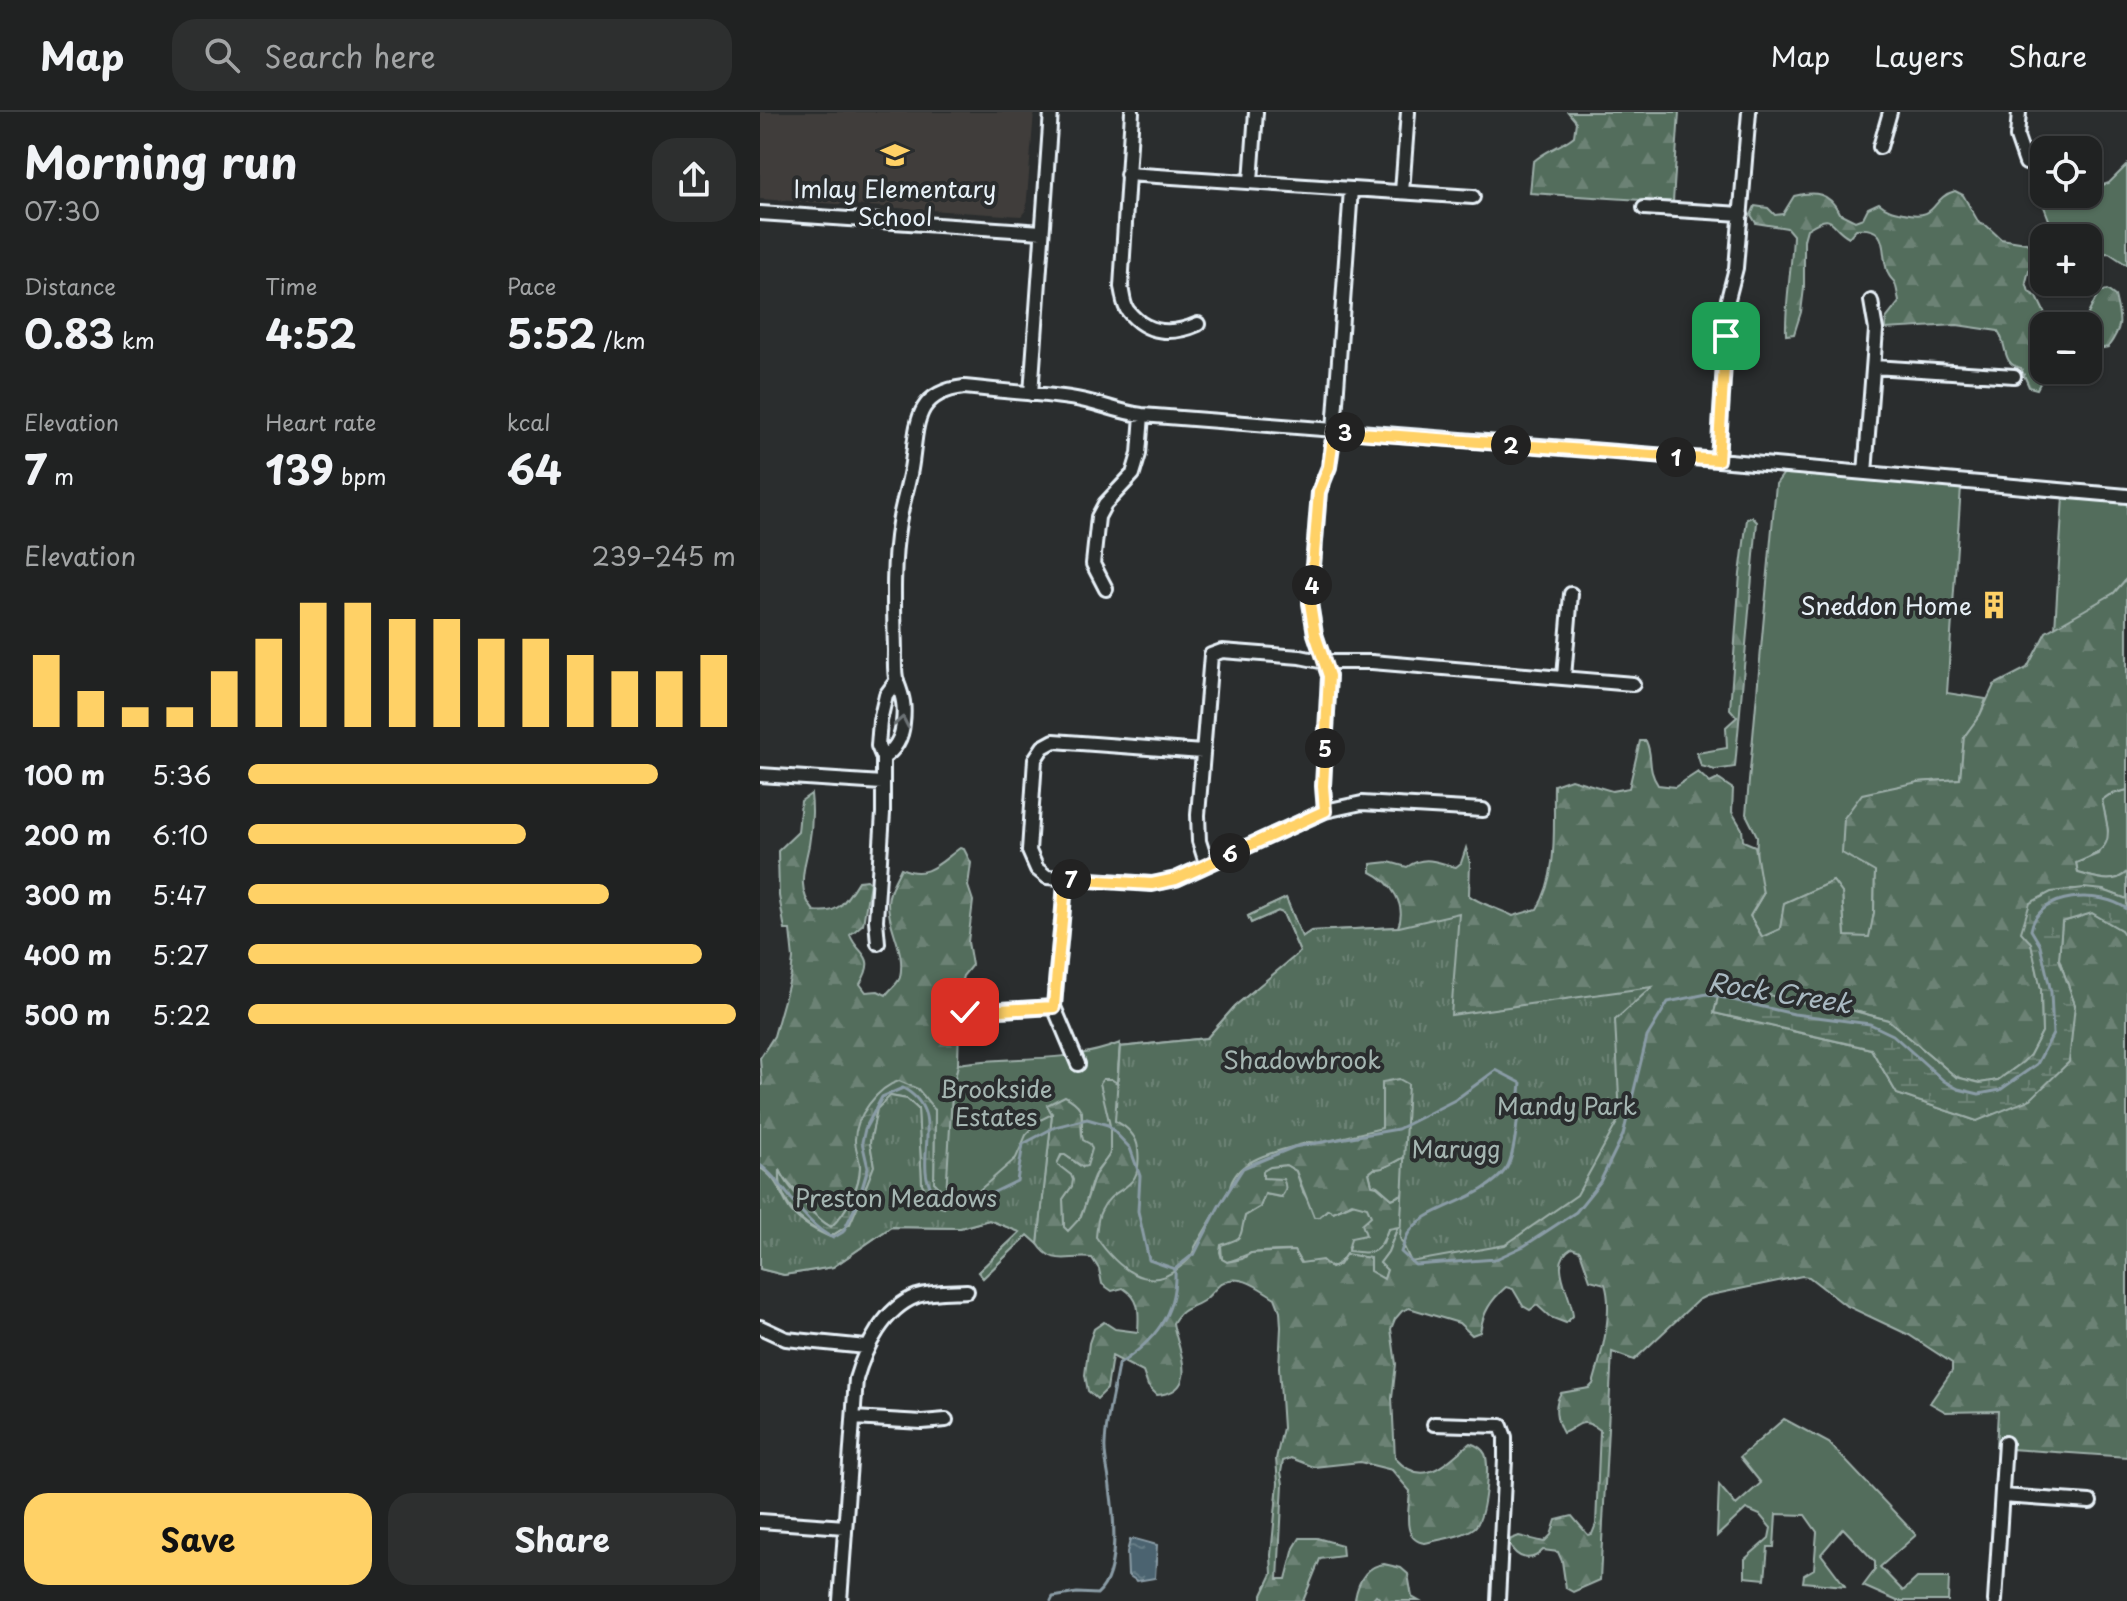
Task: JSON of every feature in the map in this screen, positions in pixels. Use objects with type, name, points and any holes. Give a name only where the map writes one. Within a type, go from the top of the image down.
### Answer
[{"type":"street","points":[[1031,394],[1051,112]]},
{"type":"street","points":[[1132,112],[1121,287],[1126,310],[1148,327],[1177,333],[1198,324]]},
{"type":"street","points":[[1251,181],[1256,112]]},
{"type":"street","points":[[1402,192],[1408,112]]},
{"type":"street","points":[[1718,460],[1728,299],[1736,268],[1749,112]]},
{"type":"street","points":[[1880,147],[1890,112]]},
{"type":"street","points":[[2019,112],[2017,137],[2026,163]]},
{"type":"street","points":[[1127,174],[1473,197]]},
{"type":"street","points":[[1325,811],[1323,786],[1329,692],[1310,603],[1319,492],[1329,467],[1334,431],[1351,189]]},
{"type":"street","points":[[1644,208],[1741,214]]},
{"type":"street","points":[[760,213],[1042,232]]},
{"type":"street","points":[[1865,473],[1876,330],[1871,301]]},
{"type":"street","points":[[1874,367],[2014,376]]},
{"type":"street","points":[[883,758],[895,750],[903,728],[905,702],[897,680],[895,564],[899,524],[912,467],[914,431],[921,411],[934,396],[949,389],[964,387],[1091,402],[1119,412],[1142,415],[2127,496]]},
{"type":"street","points":[[1106,589],[1093,564],[1098,517],[1105,504],[1133,474],[1139,454],[1142,415]]},
{"type":"street","points":[[1564,677],[1571,594]]},
{"type":"street","points":[[1206,863],[1199,841],[1198,815],[1211,655],[1222,651],[1325,662],[1372,662],[1633,684]]},
{"type":"street","points":[[878,943],[876,920],[883,758],[878,746],[886,695],[897,680]]},
{"type":"street","points":[[1202,752],[1054,741],[1043,747],[1035,759],[1029,851],[1037,869],[1047,877],[1152,884],[1176,879],[1325,811],[1362,803],[1483,810]]},
{"type":"street","points":[[760,775],[882,783]]},
{"type":"street","points":[[1065,879],[1054,1007],[1078,1064]]},
{"type":"street","points":[[965,1012],[1054,1007]]},
{"type":"street","points":[[840,1601],[856,1379],[866,1347],[898,1307],[916,1296],[967,1291]]},
{"type":"street","points":[[760,1327],[786,1339],[866,1347]]},
{"type":"street","points":[[854,1418],[922,1422],[946,1420]]},
{"type":"street","points":[[1434,1424],[1501,1426],[1505,1437],[1498,1601]]},
{"type":"street","points":[[1995,1601],[2005,1443]]},
{"type":"street","points":[[2002,1496],[2090,1502]]},
{"type":"street","points":[[760,1521],[845,1527]]},
{"type":"shaded area","name":"Imlay Elementary School","points":[[760,112],[1034,112],[1026,210],[1021,216],[760,199]]},
{"type":"green space","points":[[1568,112],[1679,112],[1673,202],[1530,193],[1533,162],[1574,136],[1576,122]]},
{"type":"green space","points":[[2127,165],[2127,265],[2109,253],[2102,253],[2102,224],[2051,224],[2045,208],[2102,208],[2102,185],[2109,183]]},
{"type":"green space","points":[[1955,191],[1963,195],[1979,223],[2001,239],[2030,245],[2030,269],[2026,282],[2030,296],[2037,297],[2044,312],[2030,312],[2030,384],[2040,384],[2037,389],[2029,387],[2021,368],[2010,362],[1998,331],[1957,325],[1885,329],[1886,319],[1899,302],[1880,236],[1867,229],[1856,229],[1849,237],[1827,220],[1807,229],[1801,312],[1794,334],[1786,335],[1793,235],[1787,228],[1756,223],[1751,215],[1755,206],[1768,208],[1775,215],[1783,214],[1794,196],[1815,194],[1826,197],[1839,213],[1855,221],[1863,218],[1868,208],[1879,203],[1894,211],[1924,214]]},
{"type":"green space","points":[[2107,290],[2115,296],[2119,318],[2116,334],[2108,347],[2102,348],[2102,312],[2089,312],[2097,296],[2102,296],[2102,291]]},
{"type":"green space","points":[[1784,473],[1961,487],[1947,693],[1986,699],[1980,715],[1964,737],[1960,779],[1918,782],[1875,872],[1870,937],[1845,937],[1842,893],[1833,881],[1785,903],[1780,929],[1763,938],[1750,916],[1763,894],[1756,863],[1757,836],[1746,814],[1776,484]]},
{"type":"green space","points":[[2063,496],[2127,501],[2127,578],[2114,593],[2055,629]]},
{"type":"green space","points":[[1752,517],[1757,522],[1735,767],[1715,770],[1701,766],[1697,753],[1727,748],[1726,727],[1737,717],[1730,709],[1740,574],[1747,519]]},
{"type":"green space","points":[[2127,578],[2127,790],[2102,800],[2107,840],[2098,852],[2076,863],[2078,873],[2097,878],[2116,879],[2127,872],[2127,899],[2103,890],[2071,889],[2031,943],[2041,989],[2042,1032],[2030,1055],[1998,1080],[1980,1083],[1956,1077],[1888,1020],[1844,1008],[1722,985],[1714,1013],[1871,1049],[1897,1094],[1977,1121],[2075,1005],[2059,959],[2062,922],[2092,913],[2121,930],[2127,938],[2127,1457],[1996,1448],[1998,1411],[1946,1412],[1930,1403],[1952,1371],[1952,1363],[1909,1335],[1845,1305],[1809,1277],[1706,1296],[1634,1360],[1612,1352],[1600,1580],[1573,1592],[1566,1588],[1558,1552],[1543,1550],[1534,1557],[1524,1558],[1509,1544],[1511,1539],[1519,1536],[1544,1542],[1551,1535],[1556,1520],[1572,1516],[1588,1535],[1592,1534],[1596,1524],[1600,1430],[1583,1423],[1563,1433],[1556,1408],[1561,1393],[1589,1388],[1593,1384],[1605,1334],[1607,1295],[1605,1284],[1590,1280],[1580,1251],[1572,1248],[1561,1261],[1573,1316],[1566,1323],[1550,1317],[1537,1305],[1530,1310],[1523,1306],[1513,1289],[1506,1287],[1488,1307],[1480,1332],[1472,1335],[1459,1323],[1409,1308],[1395,1319],[1391,1329],[1396,1364],[1392,1398],[1395,1458],[1415,1472],[1425,1473],[1443,1465],[1470,1443],[1481,1448],[1485,1454],[1487,1481],[1481,1515],[1474,1528],[1463,1534],[1425,1543],[1417,1541],[1412,1537],[1408,1523],[1410,1491],[1392,1470],[1360,1462],[1314,1467],[1291,1458],[1283,1461],[1281,1472],[1278,1579],[1286,1579],[1294,1548],[1300,1538],[1317,1538],[1342,1545],[1343,1556],[1320,1559],[1303,1601],[1262,1601],[1272,1574],[1278,1483],[1276,1459],[1283,1428],[1279,1367],[1281,1327],[1275,1298],[1256,1286],[1236,1279],[1222,1283],[1203,1301],[1183,1311],[1173,1323],[1182,1356],[1183,1377],[1179,1386],[1171,1392],[1157,1395],[1148,1386],[1143,1372],[1112,1356],[1107,1389],[1097,1399],[1088,1391],[1085,1375],[1094,1329],[1104,1322],[1115,1329],[1138,1332],[1138,1307],[1123,1288],[1112,1291],[1102,1284],[1099,1269],[1092,1258],[1055,1258],[1038,1244],[1052,1114],[1047,1105],[1065,1096],[1073,1101],[1081,1110],[1083,1140],[1092,1149],[1087,1166],[1083,1167],[1065,1155],[1061,1155],[1057,1164],[1073,1180],[1063,1199],[1064,1227],[1068,1231],[1081,1217],[1095,1175],[1110,1154],[1110,1125],[1100,1083],[1103,1079],[1111,1079],[1117,1083],[1120,1047],[1207,1038],[1235,1006],[1268,979],[1272,981],[1300,952],[1283,913],[1278,911],[1251,923],[1248,916],[1286,898],[1302,937],[1311,931],[1398,927],[1401,911],[1396,895],[1379,876],[1371,872],[1371,864],[1389,862],[1407,867],[1425,860],[1456,867],[1461,863],[1466,848],[1470,863],[1469,895],[1513,916],[1537,909],[1552,864],[1554,785],[1571,779],[1612,791],[1629,788],[1640,741],[1646,741],[1652,773],[1658,785],[1675,787],[1698,772],[1710,783],[1718,779],[1733,789],[1732,812],[1742,829],[1743,841],[1755,846],[1763,894],[1750,916],[1762,937],[1780,929],[1784,903],[1833,881],[1842,893],[1845,936],[1869,937],[1874,913],[1875,872],[1842,853],[1844,818],[1862,794],[1918,782],[1960,779],[1964,737],[1980,715],[1994,685],[2027,668],[2046,632],[2114,593]],"holes":[[[1417,1151],[1433,1180],[1392,1199],[1372,1185],[1369,1173],[1375,1168],[1386,1167]],[[1286,1165],[1296,1171],[1314,1217],[1319,1217],[1328,1209],[1333,1212],[1352,1203],[1367,1207],[1371,1216],[1362,1224],[1366,1235],[1351,1238],[1348,1251],[1374,1251],[1388,1229],[1398,1227],[1380,1263],[1387,1270],[1384,1279],[1370,1271],[1370,1258],[1346,1254],[1339,1265],[1331,1268],[1322,1260],[1301,1263],[1294,1251],[1251,1253],[1242,1259],[1227,1262],[1222,1259],[1221,1245],[1238,1238],[1245,1216],[1260,1207],[1265,1194],[1281,1197],[1284,1193],[1283,1179],[1263,1178],[1263,1171]]]},
{"type":"green space","points":[[2127,790],[2127,872],[2110,880],[2078,873],[2076,863],[2098,854],[2108,831],[2102,800]]},
{"type":"green space","points":[[811,794],[811,826],[803,879],[808,903],[814,911],[830,911],[841,905],[858,881],[867,880],[870,883],[863,924],[850,935],[867,961],[860,984],[866,992],[878,991],[886,995],[900,977],[901,958],[888,903],[901,868],[926,871],[960,848],[964,849],[971,863],[968,886],[973,901],[968,942],[972,965],[963,976],[960,987],[958,1064],[952,1093],[946,1195],[934,1182],[935,1110],[855,1139],[860,1164],[858,1181],[847,1206],[831,1227],[812,1212],[781,1172],[779,1185],[760,1168],[760,1058],[774,1036],[793,959],[790,930],[785,930],[779,896],[778,851],[798,832],[801,801]]},
{"type":"green space","points":[[2084,888],[2103,890],[2127,899],[2127,938],[2121,930],[2092,913],[2062,922],[2059,959],[2075,1005],[2069,1062],[2031,1099],[1977,1121],[1897,1094],[1871,1049],[1714,1013],[1721,985],[1843,1008],[1888,1020],[1956,1077],[1980,1083],[1998,1080],[2030,1055],[2042,1032],[2041,989],[2031,943],[2021,932],[2030,903],[2051,892]]},
{"type":"green space","points":[[1286,898],[1302,937],[1311,931],[1399,927],[1459,913],[1451,1015],[1652,987],[1615,1020],[1620,1117],[1577,1195],[1505,1245],[1411,1262],[1400,1238],[1408,1084],[1399,1079],[1382,1082],[1382,1128],[1320,1143],[1309,1142],[1262,1156],[1241,1169],[1191,1256],[1168,1275],[1144,1277],[1123,1267],[1113,1258],[1096,1237],[1099,1217],[1107,1202],[1132,1181],[1138,1164],[1136,1140],[1115,1121],[1120,1047],[1207,1038],[1235,1006],[1300,952],[1283,913],[1278,911],[1251,923],[1248,916]]},
{"type":"green space","name":"Brookside Estates","points":[[1120,1043],[1115,1114],[1107,1111],[1111,1133],[1108,1158],[1094,1176],[1079,1220],[1068,1231],[1064,1228],[1063,1199],[1072,1186],[1071,1175],[1056,1164],[1065,1155],[1082,1167],[1082,1112],[1052,1114],[1038,1244],[1028,1235],[983,1278],[978,1272],[1020,1232],[989,1220],[960,1228],[891,1227],[833,1267],[784,1275],[760,1269],[760,1168],[779,1185],[790,1211],[867,1184],[944,1208],[952,1093],[958,1064],[1080,1054]]},
{"type":"green space","points":[[899,1081],[918,1089],[935,1110],[934,1182],[946,1195],[945,1208],[933,1206],[922,1184],[918,1109],[907,1099],[891,1096],[877,1109],[870,1143],[874,1166],[850,1224],[830,1237],[801,1219],[787,1203],[780,1182],[780,1170],[802,1202],[831,1227],[847,1207],[858,1182],[860,1165],[855,1140],[863,1113],[876,1096]]},
{"type":"green space","name":"Preston Meadows","points":[[890,1096],[907,1099],[918,1109],[922,1184],[933,1205],[944,1208],[946,1197],[975,1194],[1016,1158],[1026,1135],[1040,1120],[1052,1114],[1038,1244],[1028,1235],[983,1278],[978,1272],[1020,1232],[989,1220],[960,1228],[891,1227],[833,1267],[784,1275],[760,1269],[760,1168],[774,1181],[797,1217],[830,1237],[850,1224],[874,1166],[870,1143],[877,1109]]},
{"type":"green space","points":[[1417,1151],[1433,1180],[1392,1199],[1372,1185],[1369,1172]]},
{"type":"green space","points":[[1286,1165],[1296,1171],[1303,1192],[1319,1217],[1328,1209],[1333,1212],[1357,1202],[1367,1206],[1383,1243],[1388,1229],[1398,1226],[1380,1263],[1387,1270],[1384,1279],[1370,1271],[1370,1258],[1346,1254],[1331,1267],[1301,1263],[1294,1251],[1252,1253],[1227,1262],[1222,1259],[1221,1245],[1243,1224],[1245,1216],[1259,1207],[1265,1194],[1281,1197],[1262,1178],[1263,1171]]},
{"type":"green space","points":[[1784,1419],[1829,1443],[1916,1535],[1880,1567],[1903,1591],[1917,1578],[1949,1578],[1948,1601],[1897,1601],[1863,1586],[1875,1570],[1875,1562],[1843,1528],[1821,1554],[1845,1586],[1803,1582],[1804,1575],[1814,1569],[1817,1532],[1805,1515],[1776,1514],[1774,1547],[1768,1547],[1765,1579],[1745,1577],[1745,1559],[1769,1538],[1771,1528],[1760,1515],[1746,1509],[1717,1536],[1719,1485],[1736,1505],[1761,1483],[1740,1457]]},
{"type":"green space","points":[[1384,1564],[1401,1568],[1408,1574],[1412,1597],[1419,1601],[1378,1601],[1376,1595],[1371,1601],[1355,1599],[1364,1576],[1372,1568]]},
{"type":"water","points":[[1130,1540],[1157,1545],[1155,1578],[1137,1581],[1128,1575],[1127,1552]]},
{"type":"waterway","name":"Rock Creek","points":[[1175,1269],[1195,1253],[1243,1168],[1294,1147],[1398,1129],[1455,1100],[1496,1070],[1521,1083],[1515,1141],[1506,1169],[1483,1189],[1416,1225],[1408,1234],[1401,1252],[1415,1265],[1496,1259],[1524,1246],[1576,1212],[1600,1182],[1623,1135],[1647,1037],[1668,1002],[1707,994],[1794,1014],[1870,1024],[1893,1035],[1944,1081],[1958,1089],[1979,1094],[2000,1090],[2037,1064],[2053,1034],[2051,992],[2040,945],[2031,930],[2036,917],[2058,901],[2072,898],[2102,899],[2127,909]]},
{"type":"waterway","name":"Rock Creek","points":[[760,1165],[803,1213],[833,1238],[843,1232],[858,1202],[868,1168],[862,1142],[865,1129],[882,1097],[903,1088],[918,1100],[925,1114],[927,1130],[927,1177],[933,1192],[947,1204],[986,1196],[1017,1181],[1023,1144],[1055,1127],[1087,1119],[1108,1125],[1130,1148],[1140,1176],[1138,1211],[1149,1260],[1175,1269]]},
{"type":"waterway","points":[[1051,1601],[1053,1597],[1077,1593],[1097,1594],[1109,1573],[1114,1529],[1105,1444],[1118,1365],[1142,1346],[1161,1325],[1172,1300],[1175,1269]]},
{"type":"place","name":"Imlay Elementary School","points":[[895,155]]},
{"type":"place","name":"Sneddon Home","points":[[1994,605]]},
{"type":"route","points":[[965,1012],[1054,1007],[1065,879],[1152,884],[1176,879],[1325,811],[1323,786],[1329,676],[1315,634],[1310,603],[1319,492],[1329,467],[1334,431],[1718,460],[1726,336]]},
{"type":"park label","name":"Shadowbrook","points":[[1302,1059]]},
{"type":"park label","name":"Mandy Park","points":[[1567,1105]]},
{"type":"park label","name":"Marugg","points":[[1456,1148]]}]
